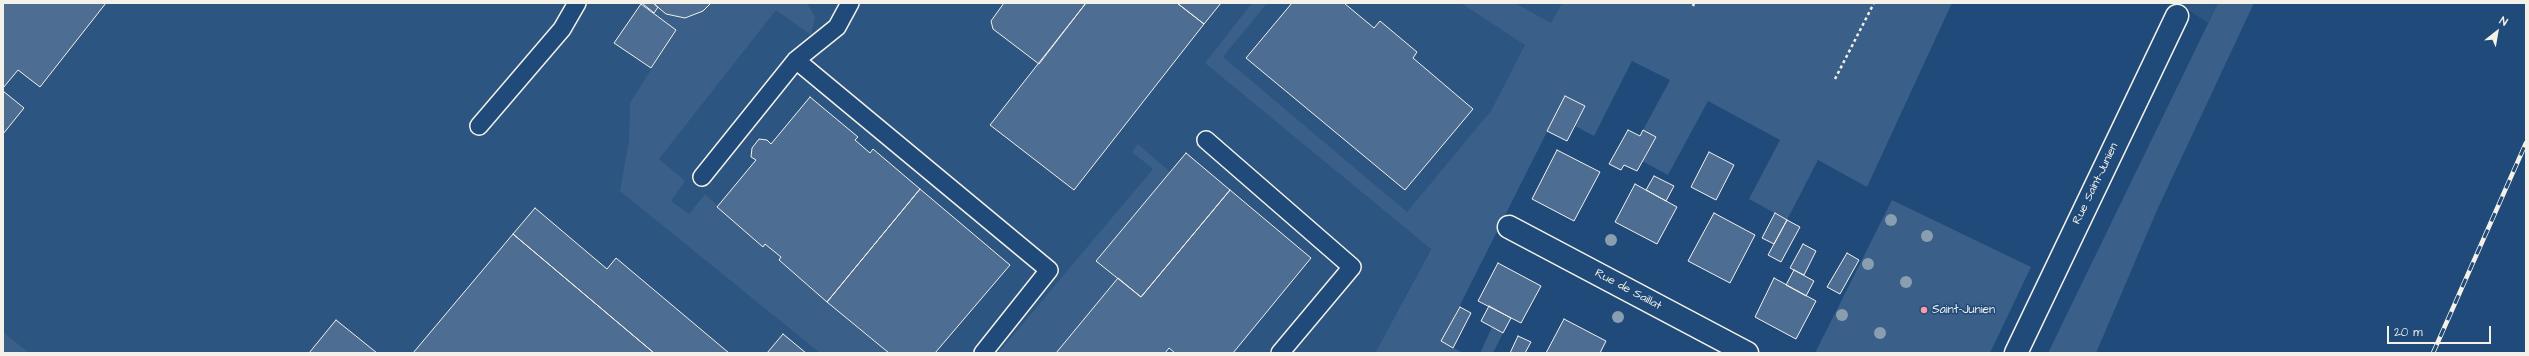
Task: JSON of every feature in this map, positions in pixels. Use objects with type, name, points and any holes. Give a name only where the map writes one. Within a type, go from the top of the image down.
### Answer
[{"type":"street","name":"Rue Saint-Junien","points":[[2016,353],[2177,16]]},
{"type":"street","name":"Rue de Saillat","points":[[1510,227],[1747,353]]},
{"type":"lane","points":[[479,126],[562,29],[577,3]]},
{"type":"lane","points":[[702,177],[796,60],[838,26],[850,3]]},
{"type":"lane","points":[[796,60],[1049,270],[983,353]]},
{"type":"lane","points":[[1206,140],[1352,267],[1280,353]]},
{"type":"path","points":[[1835,79],[1874,3]]},
{"type":"shaded area","points":[[3,3],[1562,3],[1375,353],[3,353]]},
{"type":"shaded area","points":[[711,3],[807,3],[815,17],[811,35],[776,10],[659,159],[685,181],[671,201],[689,214],[705,194],[762,246],[765,244],[781,257],[779,261],[889,353],[820,353],[620,191],[629,141],[630,103],[676,30],[654,13],[658,7],[666,14],[685,18],[703,11]]},
{"type":"shaded area","points":[[1252,3],[1267,3],[1223,57],[1407,212],[1491,111],[1525,45],[1461,3],[1515,3],[1551,23],[1562,3],[1952,3],[1867,187],[1818,160],[1787,220],[1749,199],[1780,140],[1708,101],[1668,175],[1642,161],[1655,137],[1643,130],[1670,80],[1632,61],[1594,136],[1575,126],[1585,106],[1565,96],[1442,341],[1463,353],[1375,353],[1431,249],[1205,63]]},
{"type":"shaded area","points":[[2178,3],[2218,3],[2208,23]]},
{"type":"shaded area","points":[[2218,3],[2254,3],[2158,208],[2096,353],[2048,353]]},
{"type":"shaded area","points":[[1138,144],[1170,172],[1118,278],[1056,353],[998,353],[1153,169],[1132,152]]},
{"type":"shaded area","name":"Saint-Junien","points":[[1892,200],[2031,267],[1990,353],[1815,353]]},
{"type":"shaded area","points":[[1492,327],[1503,333],[1493,353],[1480,353]]},
{"type":"shaded area","points":[[3,332],[29,353],[3,353]]},
{"type":"building","points":[[3,3],[106,3],[40,87],[18,70],[3,88]]},
{"type":"building","points":[[642,3],[653,3],[658,7],[654,13]]},
{"type":"building","points":[[653,3],[711,3],[703,11],[685,18],[666,14]]},
{"type":"building","points":[[1004,3],[1086,3],[1039,64],[993,29],[991,21]]},
{"type":"building","points":[[1086,3],[1177,3],[1204,24],[1074,190],[990,125]]},
{"type":"building","points":[[1177,3],[1221,3],[1204,24]]},
{"type":"building","points":[[1292,3],[1344,3],[1374,28],[1380,21],[1417,52],[1413,58],[1473,109],[1405,190],[1246,58]]},
{"type":"building","points":[[641,4],[676,30],[651,68],[614,43]]},
{"type":"building","points":[[3,91],[24,108],[3,134]]},
{"type":"building","points":[[1565,96],[1585,106],[1567,141],[1547,131]]},
{"type":"building","points":[[810,97],[858,137],[855,140],[870,153],[873,149],[920,189],[827,302],[779,260],[781,257],[765,244],[763,247],[717,207],[756,160],[751,157],[752,148],[759,139],[767,140],[771,144]]},
{"type":"building","points":[[1628,130],[1640,136],[1643,130],[1656,137],[1637,171],[1624,165],[1621,170],[1609,164]]},
{"type":"building","points":[[1557,150],[1600,172],[1574,221],[1532,199]]},
{"type":"building","points":[[1709,152],[1734,165],[1716,200],[1691,187]]},
{"type":"building","points":[[1186,153],[1230,190],[1141,297],[1096,261]]},
{"type":"building","points":[[1654,176],[1674,186],[1666,201],[1646,190]]},
{"type":"building","points":[[1635,184],[1677,207],[1657,244],[1615,222]]},
{"type":"building","points":[[920,189],[1010,265],[935,353],[889,353],[827,302]]},
{"type":"building","points":[[1230,190],[1311,258],[1233,353],[1175,353],[1169,348],[1165,353],[1056,353],[1118,278],[1141,297]]},
{"type":"building","points":[[535,208],[607,269],[616,258],[729,353],[654,353],[513,234]]},
{"type":"building","points":[[1714,213],[1755,235],[1730,283],[1688,261]]},
{"type":"building","points":[[1775,213],[1787,220],[1774,244],[1762,238]]},
{"type":"building","points":[[1787,220],[1800,227],[1781,262],[1768,255]]},
{"type":"building","points":[[513,234],[654,353],[413,353]]},
{"type":"building","points":[[1803,244],[1816,251],[1804,275],[1790,268]]},
{"type":"building","points":[[1847,253],[1859,260],[1840,294],[1827,287]]},
{"type":"building","points":[[1498,263],[1541,286],[1521,323],[1478,301]]},
{"type":"building","points":[[1794,270],[1814,281],[1806,296],[1786,285]]},
{"type":"building","points":[[1774,278],[1816,301],[1796,339],[1755,317]]},
{"type":"building","points":[[1489,306],[1511,318],[1503,333],[1481,321]]},
{"type":"building","points":[[1460,307],[1471,313],[1453,348],[1441,341]]},
{"type":"building","points":[[1564,319],[1606,341],[1600,353],[1546,353]]},
{"type":"building","points":[[336,320],[377,353],[309,353]]},
{"type":"building","points":[[783,334],[806,353],[767,353]]},
{"type":"building","points":[[1518,336],[1531,342],[1525,353],[1510,353]]},
{"type":"railway","points":[[2433,353],[2526,143]]},
{"type":"place","name":"Saint-Junien","points":[[1924,310]]}]
